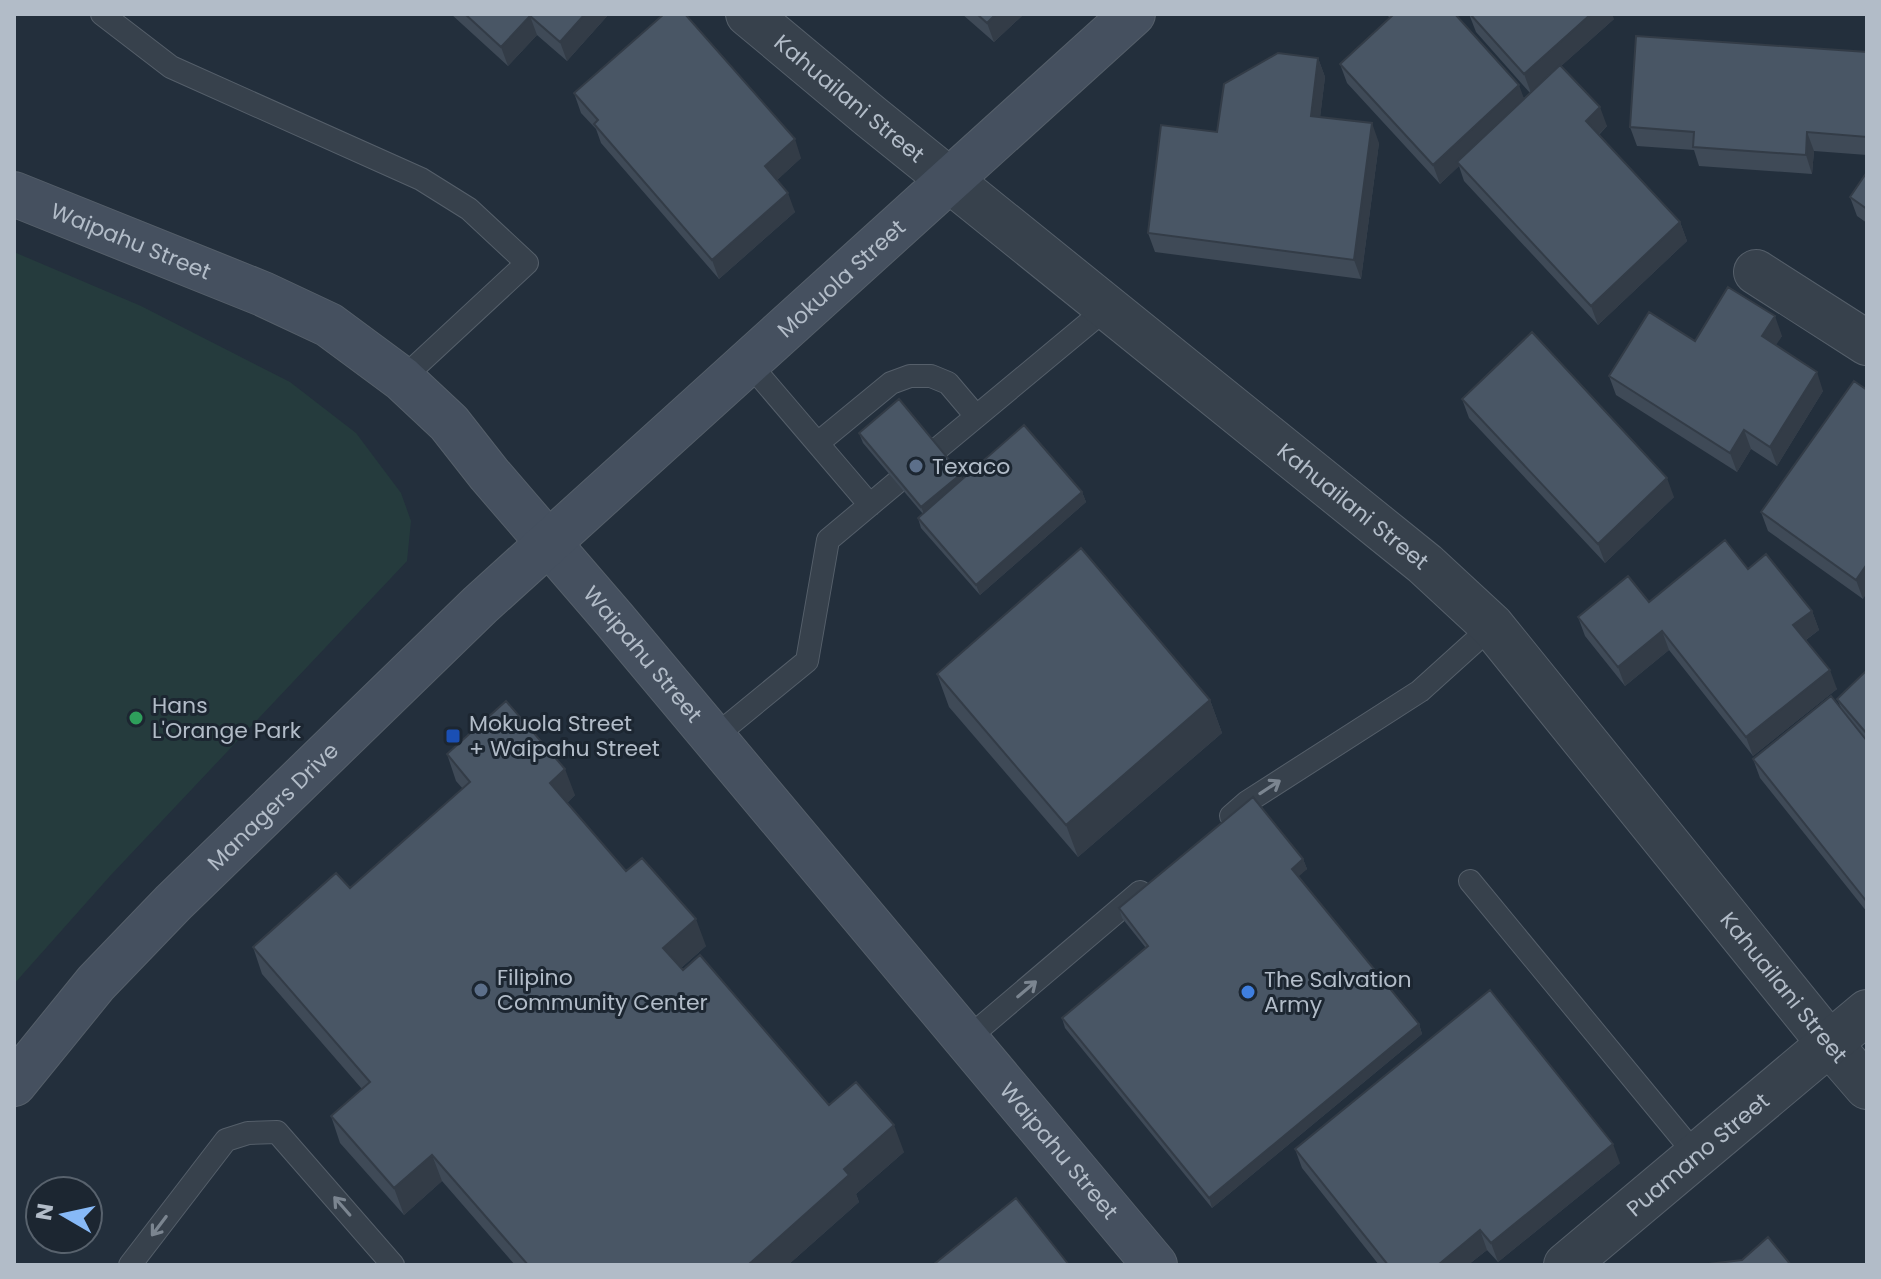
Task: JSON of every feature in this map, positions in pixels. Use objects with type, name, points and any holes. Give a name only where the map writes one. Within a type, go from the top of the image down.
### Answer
[{"type":"street","name":"Kahuailani Street","points":[[748,14],[1425,564],[1492,626],[1867,1087]]},
{"type":"street","name":"Mokuola Street","points":[[549,544],[1133,14]]},
{"type":"street","name":"Waipahu Street","points":[[14,194],[263,294],[329,325],[402,379],[449,423],[1155,1265]]},
{"type":"street","points":[[1756,272],[1867,343]]},
{"type":"street","name":"Managers Drive","points":[[14,1084],[96,983],[173,903],[480,605],[549,544]]},
{"type":"street","name":"Puamano Street","points":[[1566,1265],[1867,1012]]},
{"type":"lane","points":[[102,14],[171,67],[421,179],[469,209],[527,263],[402,379]]},
{"type":"lane","points":[[936,450],[1108,307]]},
{"type":"lane","points":[[748,362],[870,505]]},
{"type":"lane","points":[[818,443],[891,383],[910,376],[931,376],[948,383],[976,416]]},
{"type":"lane","points":[[713,738],[807,661],[828,540],[896,483]]},
{"type":"lane","points":[[1211,833],[1247,802],[1420,691],[1492,626]]},
{"type":"lane","points":[[967,1039],[1162,874]]},
{"type":"lane","points":[[1470,881],[1696,1155]]},
{"type":"lane","points":[[130,1265],[226,1140],[248,1133],[277,1132],[393,1265]]},
{"type":"green space","name":"Hans L'Orange Park","points":[[14,252],[141,306],[290,382],[356,433],[401,493],[411,521],[407,561],[110,876],[14,984]]},
{"type":"building","points":[[465,14],[585,14],[560,42],[530,16],[501,47]]},
{"type":"building","points":[[664,14],[685,14],[795,139],[765,166],[788,193],[712,260],[594,124],[598,120],[574,93]]},
{"type":"building","points":[[977,14],[996,14],[987,23]]},
{"type":"building","points":[[1394,14],[1455,14],[1519,85],[1433,165],[1340,64]]},
{"type":"building","points":[[1470,14],[1591,14],[1524,74]]},
{"type":"building","points":[[1636,36],[1867,52],[1867,137],[1807,132],[1806,155],[1693,147],[1694,132],[1630,127]]},
{"type":"building","points":[[1278,53],[1318,58],[1311,116],[1372,123],[1354,260],[1148,233],[1161,125],[1217,132],[1224,84]]},
{"type":"building","points":[[1560,65],[1600,107],[1586,121],[1680,222],[1591,306],[1457,162]]},
{"type":"building","points":[[1867,172],[1867,209],[1850,197]]},
{"type":"building","points":[[1728,287],[1775,316],[1762,336],[1817,372],[1770,447],[1744,430],[1730,453],[1609,376],[1649,312],[1695,341]]},
{"type":"building","points":[[1532,332],[1667,478],[1598,544],[1462,399]]},
{"type":"building","points":[[1854,381],[1867,390],[1867,564],[1856,580],[1761,512]]},
{"type":"building","name":"Texaco","points":[[899,399],[961,474],[921,507],[859,433]]},
{"type":"building","points":[[1024,425],[1082,492],[976,585],[918,518]]},
{"type":"building","points":[[1725,540],[1748,569],[1766,554],[1812,611],[1793,625],[1830,670],[1746,737],[1662,631],[1618,667],[1578,617],[1628,576],[1649,602]]},
{"type":"building","points":[[1081,548],[1210,700],[1066,825],[937,674]]},
{"type":"building","points":[[1867,670],[1867,734],[1837,699]]},
{"type":"building","points":[[1831,696],[1867,741],[1867,902],[1753,759]]},
{"type":"building","name":"Filipino Community Center","points":[[506,701],[565,769],[550,783],[626,871],[642,858],[696,919],[663,948],[683,970],[700,955],[829,1105],[856,1082],[894,1125],[844,1169],[849,1175],[748,1265],[528,1265],[432,1155],[394,1188],[331,1116],[370,1082],[253,947],[336,873],[350,888],[470,782],[447,754]]},
{"type":"building","name":"The Salvation Army","points":[[1253,797],[1303,859],[1292,869],[1419,1024],[1209,1198],[1062,1018],[1148,946],[1119,908]]},
{"type":"building","points":[[1490,990],[1613,1144],[1491,1243],[1480,1230],[1438,1265],[1388,1265],[1295,1149]]},
{"type":"building","points":[[1016,1198],[1069,1265],[933,1265]]},
{"type":"building","points":[[1768,1237],[1791,1265],[1700,1265],[1742,1260]]},
{"type":"place","name":"Texaco","points":[[916,466]]},
{"type":"place","name":"Hans L'Orange Park","points":[[136,718]]},
{"type":"place","name":"Mokuola Street + Waipahu Street","points":[[453,736]]},
{"type":"place","name":"Filipino Community Center","points":[[481,990]]},
{"type":"place","name":"The Salvation Army","points":[[1248,992]]}]
